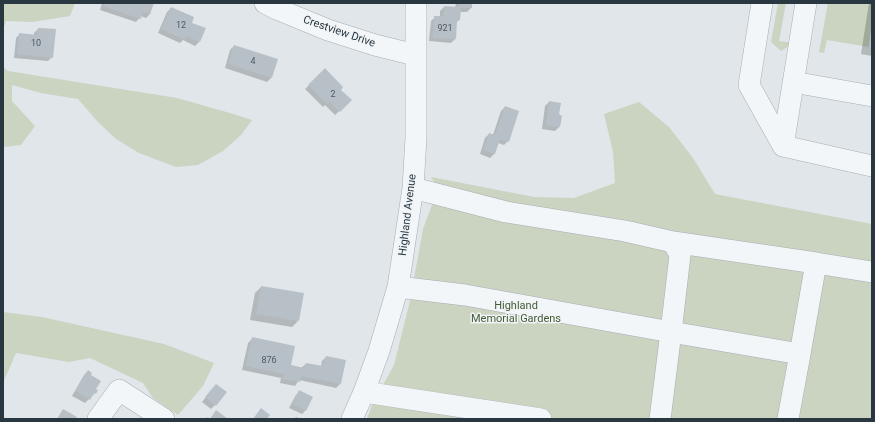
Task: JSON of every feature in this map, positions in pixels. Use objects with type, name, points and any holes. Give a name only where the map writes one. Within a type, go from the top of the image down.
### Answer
[{"type":"street","name":"Crestview Drive","points":[[265,3],[328,30],[375,45],[415,55]]},
{"type":"street","name":"Highland Avenue","points":[[352,419],[379,351],[398,287],[412,188],[416,138],[416,3]]},
{"type":"street","points":[[762,3],[749,85],[783,146],[872,166]]},
{"type":"street","points":[[783,146],[806,3]]},
{"type":"street","points":[[793,82],[872,96]]},
{"type":"street","points":[[412,188],[506,212],[625,230],[673,242],[872,272]]},
{"type":"street","points":[[660,419],[680,255],[673,242]]},
{"type":"street","points":[[788,419],[816,263]]},
{"type":"street","points":[[398,287],[465,295],[800,354]]},
{"type":"street","points":[[98,419],[118,390],[164,419]]},
{"type":"street","points":[[364,392],[541,419]]},
{"type":"green space","points":[[3,3],[75,3],[70,16],[32,22],[6,21],[3,30]]},
{"type":"green space","points":[[778,3],[786,3],[779,41],[794,43],[781,51],[771,42]]},
{"type":"green space","points":[[828,3],[872,3],[872,24],[869,47],[827,40],[824,53],[819,52]]},
{"type":"green space","points":[[3,67],[8,71],[177,98],[252,120],[241,135],[223,151],[198,165],[176,167],[139,153],[116,139],[97,121],[78,99],[41,93],[12,85],[12,101],[35,126],[21,145],[3,147]]},
{"type":"green space","name":"Highland Memorial Gardens","points":[[639,102],[669,127],[693,158],[715,194],[872,224],[872,419],[367,419],[372,405],[394,365],[410,301],[423,229],[438,189],[431,177],[534,197],[574,198],[615,183],[613,152],[604,114]]},
{"type":"green space","points":[[3,312],[42,317],[164,344],[214,363],[203,386],[178,415],[153,398],[143,383],[90,358],[69,362],[16,353],[3,383]]},
{"type":"building","points":[[104,3],[154,3],[150,14],[143,12],[141,19],[103,6]]},
{"type":"building","points":[[459,3],[472,3],[472,8],[461,8],[460,20],[457,20],[456,39],[433,38],[434,16],[444,16],[444,6],[459,7]]},
{"type":"building","points":[[171,7],[194,17],[192,23],[206,28],[200,42],[186,36],[185,40],[161,29]]},
{"type":"building","points":[[38,28],[56,29],[53,58],[17,54],[19,33],[37,35]]},
{"type":"building","points":[[871,30],[872,47],[869,47]]},
{"type":"building","points":[[234,45],[278,59],[272,78],[228,64]]},
{"type":"building","points":[[325,68],[343,87],[341,90],[352,100],[340,112],[329,102],[327,104],[308,85]]},
{"type":"building","points":[[549,101],[561,103],[559,114],[562,116],[560,127],[546,125]]},
{"type":"building","points":[[505,106],[519,111],[509,142],[500,139],[495,154],[483,150],[489,133],[495,135]]},
{"type":"building","points":[[261,286],[304,293],[299,321],[256,314]]},
{"type":"building","points":[[252,337],[295,346],[291,365],[304,368],[306,363],[323,366],[326,356],[346,360],[341,384],[301,376],[300,382],[283,379],[284,374],[246,366]]},
{"type":"building","points":[[88,370],[92,373],[91,375],[101,381],[96,389],[98,390],[96,394],[94,393],[90,400],[75,391]]},
{"type":"building","points":[[216,384],[227,392],[216,406],[205,397]]},
{"type":"building","points":[[299,390],[313,397],[306,411],[293,404]]},
{"type":"building","points":[[261,408],[270,415],[267,419],[253,419]]},
{"type":"building","points":[[63,409],[77,417],[76,419],[57,419]]},
{"type":"building","points":[[216,410],[228,419],[210,419]]}]
